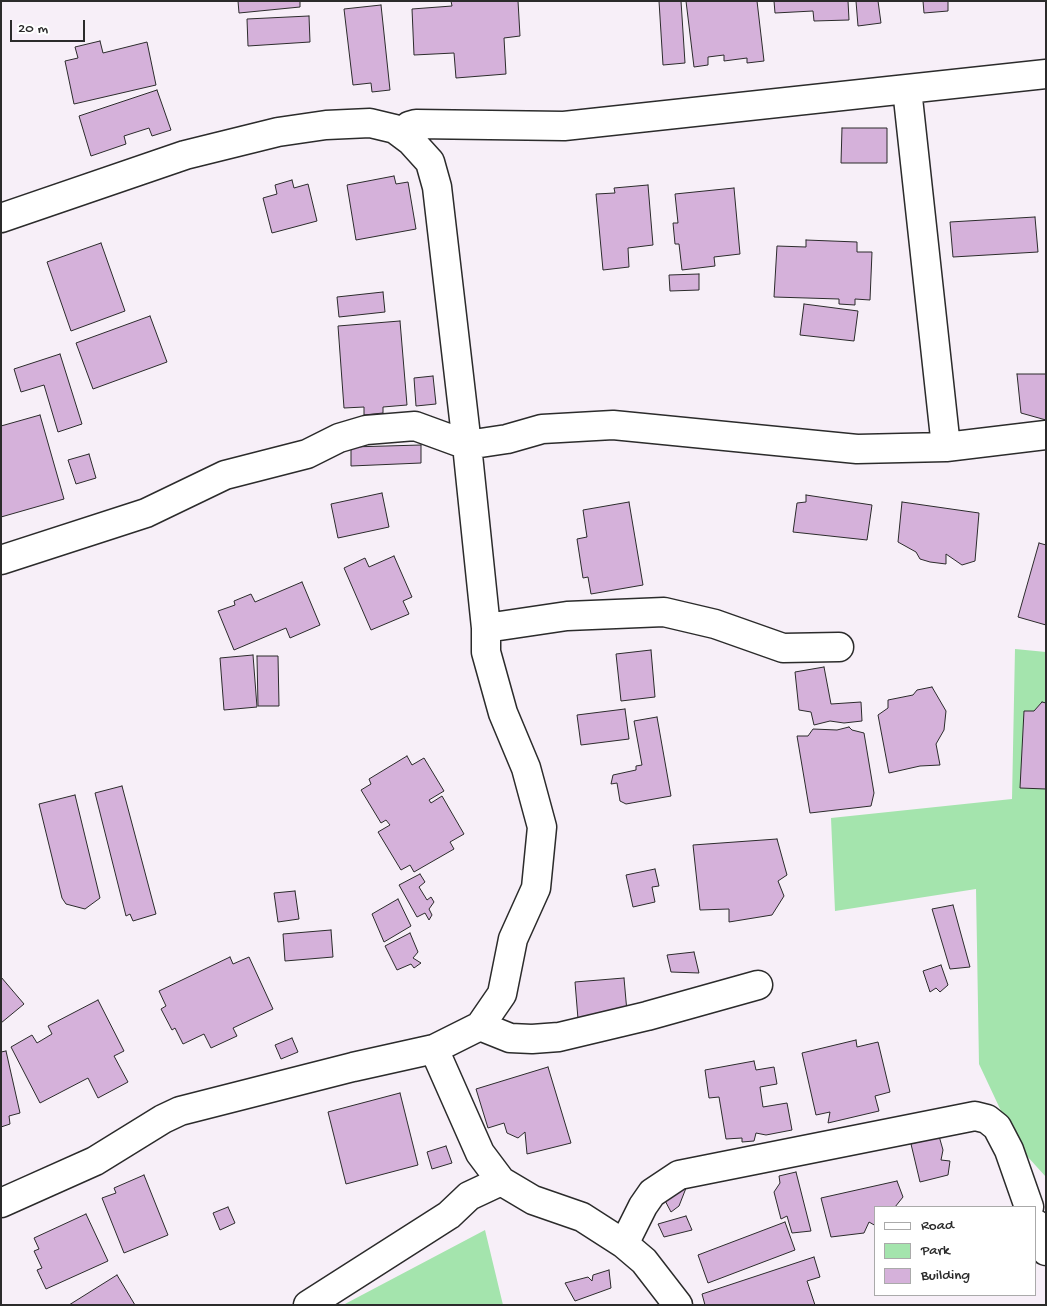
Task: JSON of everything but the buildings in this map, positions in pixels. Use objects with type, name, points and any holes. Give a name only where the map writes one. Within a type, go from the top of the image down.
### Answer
[{"type":"street","points":[[401,134],[409,126],[416,124],[564,126],[1046,74]]},
{"type":"street","points":[[907,89],[946,447]]},
{"type":"street","points":[[1,218],[185,155],[278,132],[326,124],[370,123],[395,129],[430,162],[437,187],[467,445],[486,628],[486,652],[503,713],[526,768],[542,827],[536,888],[513,939],[502,994],[480,1026],[434,1049],[353,1066],[180,1111],[163,1119],[95,1161],[1,1203]]},
{"type":"street","points":[[1,560],[146,513],[225,475],[307,454],[339,438],[366,430],[415,426],[467,445],[507,439],[542,429],[613,424],[857,449],[946,447],[1046,435]]},
{"type":"street","points":[[486,628],[567,616],[664,612],[715,624],[782,648],[839,647]]},
{"type":"street","points":[[480,1026],[510,1038],[532,1040],[559,1036],[647,1016],[758,985]]},
{"type":"street","points":[[434,1049],[480,1153],[501,1180],[533,1200],[582,1217],[624,1244],[644,1260],[678,1305]]},
{"type":"street","points":[[624,1244],[643,1206],[652,1193],[679,1175],[975,1116],[987,1119],[997,1127],[1030,1206]]},
{"type":"street","points":[[308,1305],[449,1215],[469,1196],[501,1180]]},
{"type":"street","points":[[1037,1227],[1046,1251]]},
{"type":"green space","points":[[1015,649],[1046,652],[1046,1177],[1017,1145],[979,1064],[976,889],[835,911],[831,818],[1012,799]]},
{"type":"green space","points":[[485,1230],[503,1305],[343,1305]]}]
